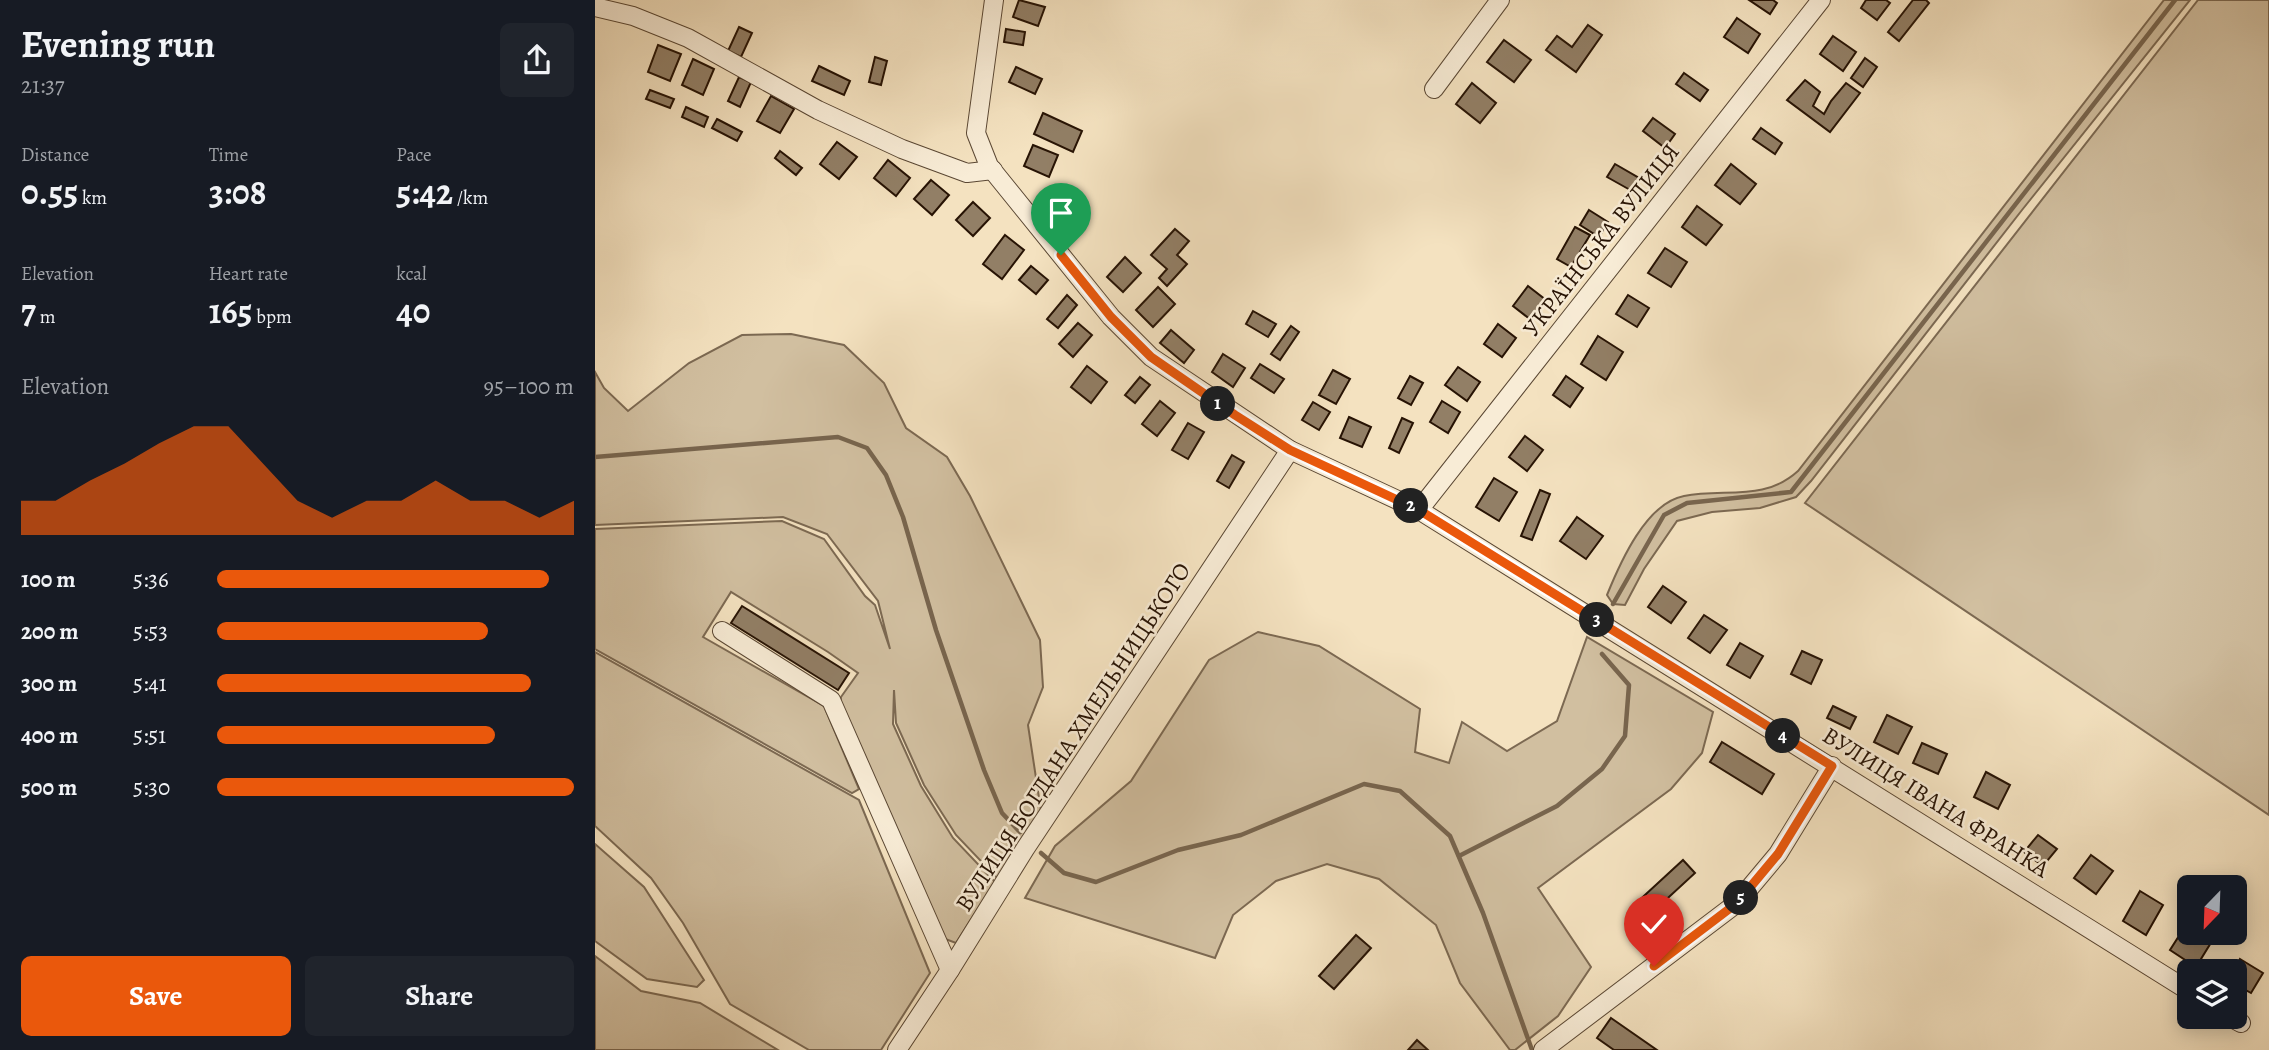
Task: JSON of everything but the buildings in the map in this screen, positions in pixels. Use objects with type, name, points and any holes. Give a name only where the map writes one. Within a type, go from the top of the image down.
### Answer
[{"type":"street","name":"ВУЛИЦЯ ІВАНА ФРАНКА","points":[[994,0],[977,133],[993,170],[1111,317],[1151,357],[1290,450],[1419,510],[2177,983]]},
{"type":"street","points":[[1433,89],[1500,0]]},
{"type":"street","name":"УКРАЇНСЬКА ВУЛИЦЯ","points":[[1419,510],[1821,0]]},
{"type":"street","points":[[595,7],[633,16],[688,38],[818,110],[902,149],[967,173],[993,170]]},
{"type":"street","name":"ВУЛИЦЯ БОГДАНА ХМЕЛЬНИЦЬКОГО","points":[[897,1050],[1025,849],[1290,450]]},
{"type":"street","points":[[722,631],[831,700],[950,970]]},
{"type":"street","points":[[1543,1050],[1737,903],[1778,854],[1832,766]]},
{"type":"shaded area","points":[[2164,0],[2190,0],[1811,481],[1796,497],[1760,508],[1712,512],[1677,521],[1644,569],[1625,605],[1613,604],[1607,595],[1627,551],[1646,522],[1670,501],[1684,496],[1744,492],[1772,487],[1798,471]]},
{"type":"shaded area","points":[[2198,0],[2269,0],[2269,815],[1805,503]]},
{"type":"shaded area","points":[[791,334],[844,345],[884,383],[906,428],[947,457],[970,496],[1040,640],[1043,687],[1028,725],[1041,811],[998,879],[956,835],[924,785],[896,723],[894,690],[893,724],[921,786],[953,838],[995,882],[956,943],[940,937],[840,707],[841,697],[858,673],[731,592],[703,637],[824,706],[859,789],[852,793],[595,649],[595,529],[782,521],[824,539],[865,596],[875,605],[890,649],[878,601],[827,534],[783,517],[595,525],[595,372],[604,388],[628,411],[689,363],[742,335]]},
{"type":"shaded area","points":[[1258,632],[1319,646],[1420,709],[1415,752],[1449,763],[1462,722],[1507,751],[1557,721],[1587,637],[1713,712],[1702,753],[1671,789],[1538,888],[1591,967],[1558,1016],[1515,1050],[1510,1050],[1460,983],[1436,925],[1379,879],[1327,864],[1276,881],[1233,915],[1215,958],[1025,898],[1055,846],[1131,781],[1209,660]]},
{"type":"shaded area","points":[[595,652],[859,800],[930,973],[881,1050],[809,1050],[730,1004],[683,923],[651,878],[595,826]]},
{"type":"shaded area","points":[[595,844],[644,887],[704,980],[697,987],[647,979],[595,941]]},
{"type":"shaded area","points":[[595,956],[641,991],[700,1003],[778,1050],[595,1050]]},
{"type":"waterway","points":[[1613,604],[1664,515],[1687,503],[1791,492],[2175,0]]},
{"type":"waterway","points":[[595,457],[838,437],[867,448],[886,475],[903,517],[936,630],[984,770],[1002,813],[1020,832]]},
{"type":"waterway","points":[[1459,856],[1557,806],[1602,769],[1625,736],[1629,685],[1602,654]]},
{"type":"waterway","points":[[1041,853],[1064,873],[1096,882],[1178,850],[1241,835],[1364,784],[1400,791],[1450,836],[1483,913],[1532,1050]]},
{"type":"route","points":[[1061,255],[1111,317],[1151,357],[1235,415],[1290,450],[1419,510],[1832,766],[1778,854],[1737,903],[1654,966]]}]
